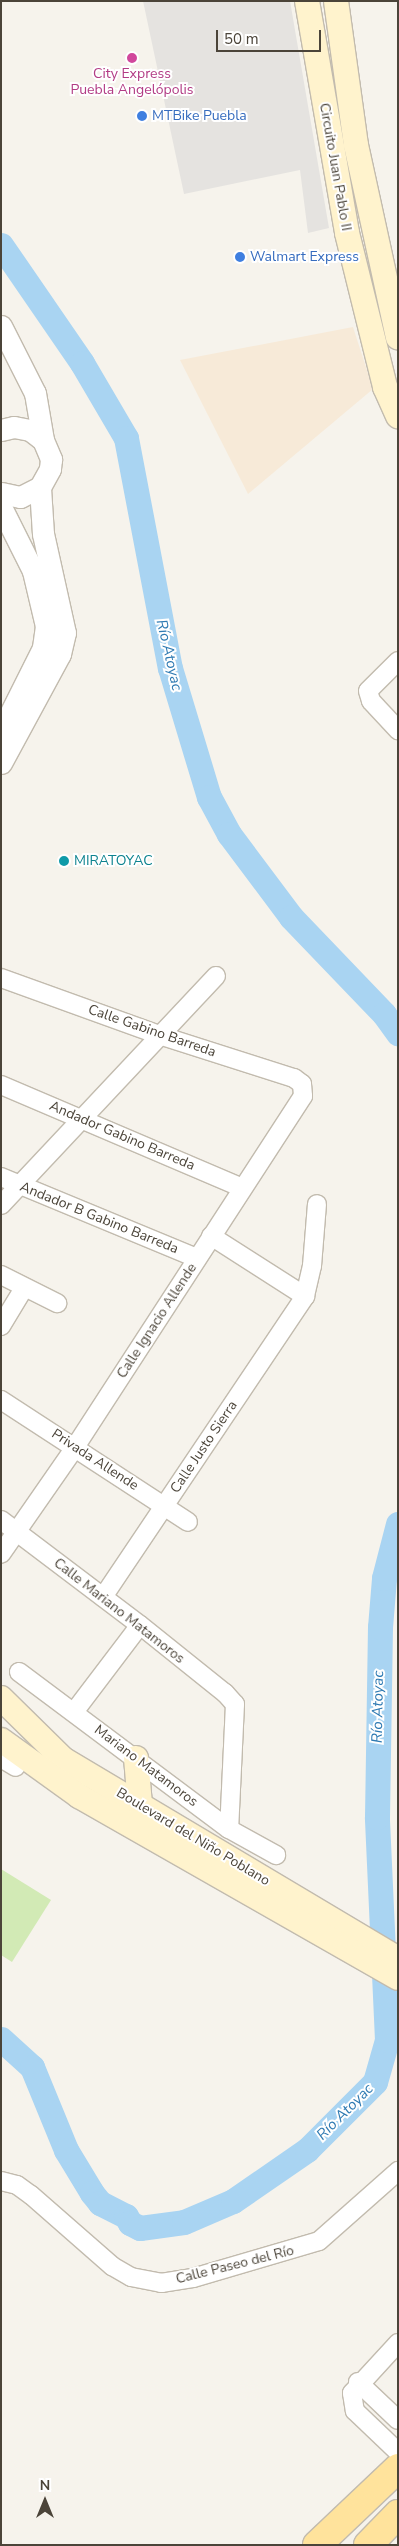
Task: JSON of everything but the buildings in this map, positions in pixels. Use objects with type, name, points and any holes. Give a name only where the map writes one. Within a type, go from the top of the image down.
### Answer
[{"type":"main road","name":"Circuito Juan Pablo II","points":[[306,1],[340,197],[361,298],[385,387],[398,416]]},
{"type":"main road","points":[[321,1],[341,124],[356,145]]},
{"type":"main road","name":"Circuito Juan Pablo II","points":[[336,1],[356,145],[398,338]]},
{"type":"main road","points":[[340,197],[366,191]]},
{"type":"main road","name":"Boulevard del Niño Poblano","points":[[1,1698],[63,1758],[140,1805],[398,1978]]},
{"type":"main road","name":"Boulevard del Niño Poblano","points":[[1,1740],[79,1796],[304,1914],[398,1959]]},
{"type":"main road","points":[[136,1758],[140,1805]]},
{"type":"main road","points":[[318,2545],[398,2468]]},
{"type":"main road","points":[[368,2545],[398,2514]]},
{"type":"street","points":[[1,326],[35,393],[43,440],[51,459],[50,469],[40,487],[43,534],[65,632],[60,654],[1,762]]},
{"type":"street","points":[[1,430],[22,428],[43,440]]},
{"type":"street","points":[[1,494],[20,497],[40,487]]},
{"type":"street","points":[[1,507],[33,571],[43,604],[46,626],[42,648],[1,730]]},
{"type":"street","points":[[398,661],[368,691],[371,701],[398,730]]},
{"type":"street","points":[[1,1205],[162,1036],[216,976]]},
{"type":"street","name":"Calle Gabino Barreda","points":[[1,978],[162,1036],[294,1078],[302,1084]]},
{"type":"street","name":"Calle Ignacio Allende","points":[[1,1554],[18,1533],[76,1446],[242,1188],[299,1106],[303,1096],[302,1084]]},
{"type":"street","name":"Andador Gabino Barreda","points":[[1,1085],[242,1188]]},
{"type":"street","name":"Andador B Gabino Barreda","points":[[1,1177],[197,1258]]},
{"type":"street","points":[[212,1236],[305,1296],[312,1266],[317,1204]]},
{"type":"street","points":[[1,1275],[56,1303]]},
{"type":"street","points":[[1,1326],[24,1288]]},
{"type":"street","name":"Calle Justo Sierra","points":[[103,1598],[305,1296]]},
{"type":"street","name":"Privada Allende","points":[[1,1400],[76,1446],[188,1522]]},
{"type":"street","name":"Calle Mariano Matamoros","points":[[1,1520],[140,1625],[225,1693],[235,1704],[229,1829]]},
{"type":"street","points":[[74,1712],[140,1625]]},
{"type":"street","name":"Mariano Matamoros","points":[[19,1672],[229,1829],[276,1855]]},
{"type":"street","name":"Calle Paseo del Río","points":[[9,2183],[112,2266],[131,2277],[160,2283],[193,2278],[319,2241],[398,2171]]},
{"type":"street","points":[[398,2343],[358,2382],[352,2393],[355,2411],[398,2452]]},
{"type":"street","points":[[358,2382],[398,2420]]},
{"type":"shaded area","points":[[143,1],[290,1],[329,228],[308,233],[300,170],[184,194]]},
{"type":"shaded area","points":[[353,327],[373,389],[248,494],[180,360]]},
{"type":"green space","points":[[1,1869],[51,1900],[12,1962],[1,1955]]},
{"type":"waterway","name":"Río Atoyac","points":[[1,245],[82,363],[126,438],[170,668],[209,797],[229,834],[291,917],[384,1014],[398,1033]]},
{"type":"waterway","name":"Río Atoyac","points":[[1,2039],[32,2067],[66,2150],[92,2193],[100,2203],[126,2216],[130,2223],[140,2228],[184,2222],[233,2201],[307,2150],[375,2082],[387,2040],[377,1817],[380,1627],[384,1578],[398,1524]]},
{"type":"place","name":"City Express Puebla Angelópolis","points":[[132,58]]},
{"type":"place","name":"MTBike Puebla","points":[[142,116]]},
{"type":"place","name":"Walmart Express","points":[[240,257]]},
{"type":"place","name":"MIRATOYAC","points":[[64,861]]}]
